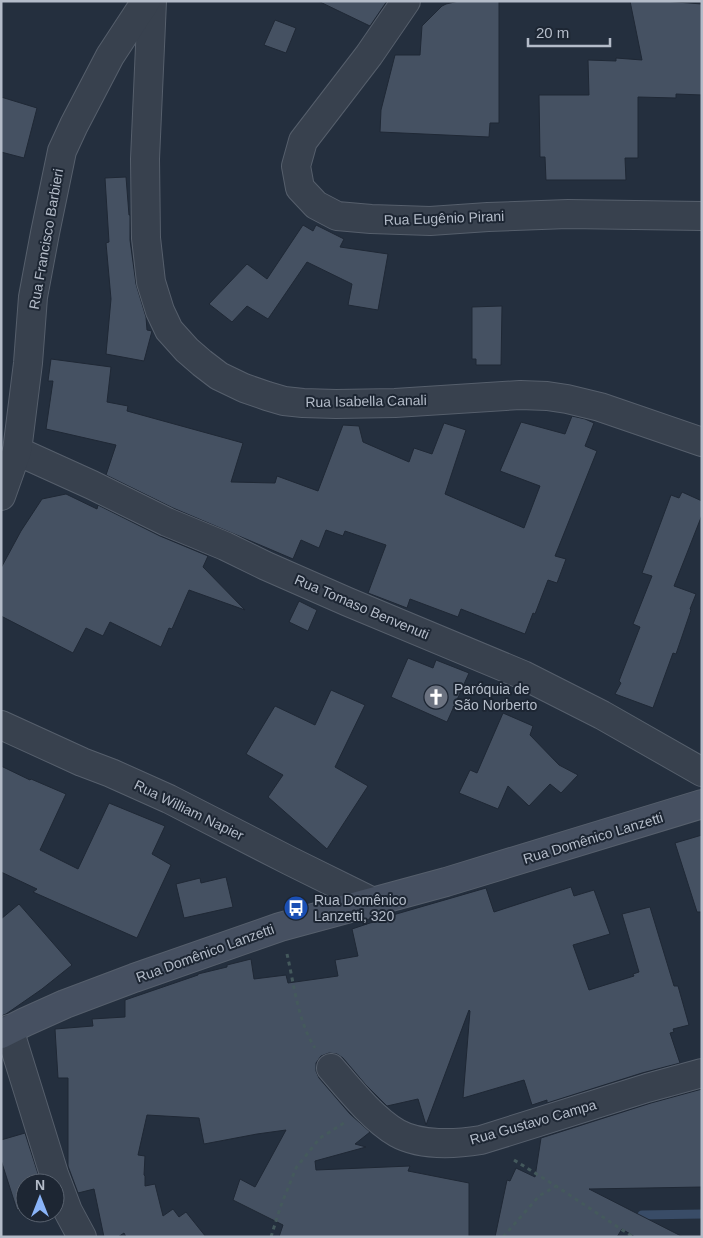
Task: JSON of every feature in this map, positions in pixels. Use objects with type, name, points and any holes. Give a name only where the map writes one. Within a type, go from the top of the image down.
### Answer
[{"type":"main road","name":"Rua Domênico Lanzetti","points":[[5,1032],[82,998],[280,927],[446,882],[702,804]]},
{"type":"street","name":"Rua Francisco Barbieri","points":[[1,496],[17,451],[28,363],[33,297],[62,151],[110,56],[146,1]]},
{"type":"street","name":"Rua Isabella Canali","points":[[152,1],[145,159],[146,238],[152,282],[160,311],[170,330],[187,350],[219,376],[267,396],[303,403],[395,403],[520,395],[554,397],[600,407],[702,442]]},
{"type":"street","name":"Rua Eugênio Pirani","points":[[406,1],[369,55],[304,141],[296,166],[298,181],[300,188],[316,205],[336,216],[430,221],[568,214],[702,216]]},
{"type":"street","name":"Rua Tomaso Benvenuti","points":[[17,451],[167,522],[225,546],[266,566],[523,675],[602,714],[702,772]]},
{"type":"street","name":"Rua William Napier","points":[[1,725],[169,799],[373,902]]},
{"type":"street","points":[[5,1032],[54,1174],[68,1211],[82,1237]]},
{"type":"street","name":"Rua Gustavo Campa","points":[[331,1068],[380,1121],[398,1134],[414,1139],[435,1142],[481,1140],[702,1072]]},
{"type":"path","points":[[280,927],[302,1020],[311,1041],[331,1068]]},
{"type":"path","points":[[271,1237],[296,1168],[320,1138],[368,1108]]},
{"type":"path","points":[[481,1140],[556,1186],[633,1237]]},
{"type":"path","points":[[504,1237],[539,1196],[556,1186]]},
{"type":"building","points":[[318,1],[387,1],[370,26]]},
{"type":"building","points":[[459,1],[499,1],[499,123],[490,123],[489,137],[380,132],[381,110],[395,55],[420,55],[422,26],[442,6]]},
{"type":"building","points":[[630,1],[702,4],[702,95],[676,94],[676,98],[638,97],[638,158],[625,158],[626,180],[546,180],[545,157],[540,157],[539,95],[589,95],[588,60],[616,61],[616,58],[642,60]]},
{"type":"building","points":[[275,20],[296,28],[286,53],[264,45]]},
{"type":"building","points":[[1,97],[37,108],[24,158],[1,152]]},
{"type":"building","points":[[126,177],[130,215],[130,240],[136,284],[146,317],[147,330],[152,331],[144,361],[106,354],[111,299],[106,243],[109,242],[105,178]]},
{"type":"building","points":[[303,225],[313,231],[316,225],[344,239],[340,247],[388,254],[378,310],[348,305],[352,284],[307,262],[268,319],[247,306],[232,322],[209,304],[247,264],[267,279]]},
{"type":"building","points":[[502,306],[501,365],[476,365],[476,359],[472,359],[472,307]]},
{"type":"building","points":[[51,359],[111,367],[107,402],[128,406],[127,411],[243,443],[231,482],[275,483],[277,476],[318,491],[343,425],[359,426],[363,442],[409,462],[414,448],[432,454],[444,423],[466,430],[445,494],[524,528],[540,486],[500,471],[521,422],[565,434],[572,416],[585,419],[594,423],[585,446],[597,451],[555,556],[566,559],[557,583],[548,580],[525,634],[461,609],[458,617],[410,599],[407,608],[368,593],[386,545],[345,531],[343,536],[326,530],[319,548],[301,540],[293,559],[173,508],[106,475],[116,445],[46,429],[53,381],[48,381]]},
{"type":"building","points":[[682,492],[702,501],[702,515],[674,586],[696,594],[676,654],[673,653],[653,708],[615,694],[621,683],[619,681],[640,627],[633,624],[652,576],[642,573],[671,495],[679,498]]},
{"type":"building","points":[[66,494],[97,509],[98,505],[160,536],[208,556],[203,567],[245,610],[189,590],[172,629],[169,628],[161,647],[110,622],[103,636],[86,628],[73,653],[1,616],[1,568],[21,531],[42,499]]},
{"type":"building","points":[[299,601],[317,610],[308,631],[289,622]]},
{"type":"building","points":[[408,658],[433,668],[436,660],[469,673],[447,722],[391,697]]},
{"type":"building","points":[[331,690],[365,705],[335,767],[368,786],[327,849],[268,797],[283,775],[246,754],[275,706],[315,725]]},
{"type":"building","points":[[503,713],[533,726],[530,735],[559,765],[578,775],[561,793],[550,784],[529,806],[508,786],[498,809],[459,793],[470,770],[477,773]]},
{"type":"building","points":[[1,766],[66,794],[40,850],[78,869],[109,803],[165,826],[152,854],[171,865],[137,938],[33,892],[37,889],[1,872]]},
{"type":"building","points":[[702,835],[702,912],[697,912],[675,843]]},
{"type":"building","points":[[226,877],[233,907],[184,918],[176,884],[200,878],[201,883]]},
{"type":"building","points":[[571,887],[574,896],[594,890],[610,934],[573,945],[589,990],[634,976],[633,974],[639,972],[622,914],[650,907],[674,986],[678,986],[689,1025],[673,1029],[674,1032],[670,1033],[680,1063],[547,1103],[547,1100],[532,1105],[524,1080],[463,1098],[469,1010],[426,1125],[418,1099],[387,1106],[343,1058],[337,1054],[329,1053],[321,1056],[316,1063],[316,1071],[319,1078],[350,1114],[370,1132],[355,1144],[366,1147],[315,1161],[316,1170],[410,1166],[408,1171],[469,1183],[469,1237],[279,1237],[283,1225],[233,1200],[240,1179],[255,1187],[286,1130],[204,1144],[199,1118],[147,1115],[138,1155],[145,1156],[145,1186],[155,1184],[163,1216],[173,1209],[179,1217],[186,1212],[206,1237],[126,1237],[124,1233],[118,1237],[104,1237],[94,1189],[78,1193],[68,1166],[68,1078],[58,1078],[55,1029],[93,1026],[92,1019],[125,1017],[125,1000],[198,974],[251,959],[254,979],[286,975],[288,983],[338,976],[335,960],[358,956],[352,929],[386,919],[386,917],[486,888],[494,912]]},
{"type":"building","points":[[19,904],[72,965],[42,989],[1,1016],[1,919]]},
{"type":"building","points":[[702,1089],[702,1187],[589,1189],[683,1237],[635,1237],[622,1229],[617,1237],[495,1237],[507,1180],[510,1181],[516,1168],[535,1177],[541,1138]]},
{"type":"building","points":[[25,1133],[38,1173],[15,1173],[15,1204],[1,1160],[1,1140]]},
{"type":"waterway","points":[[642,1215],[702,1214]]},
{"type":"place","name":"Paróquia de São Norberto","points":[[436,697]]},
{"type":"place","name":"Rua Domênico Lanzetti, 320","points":[[296,908]]}]
